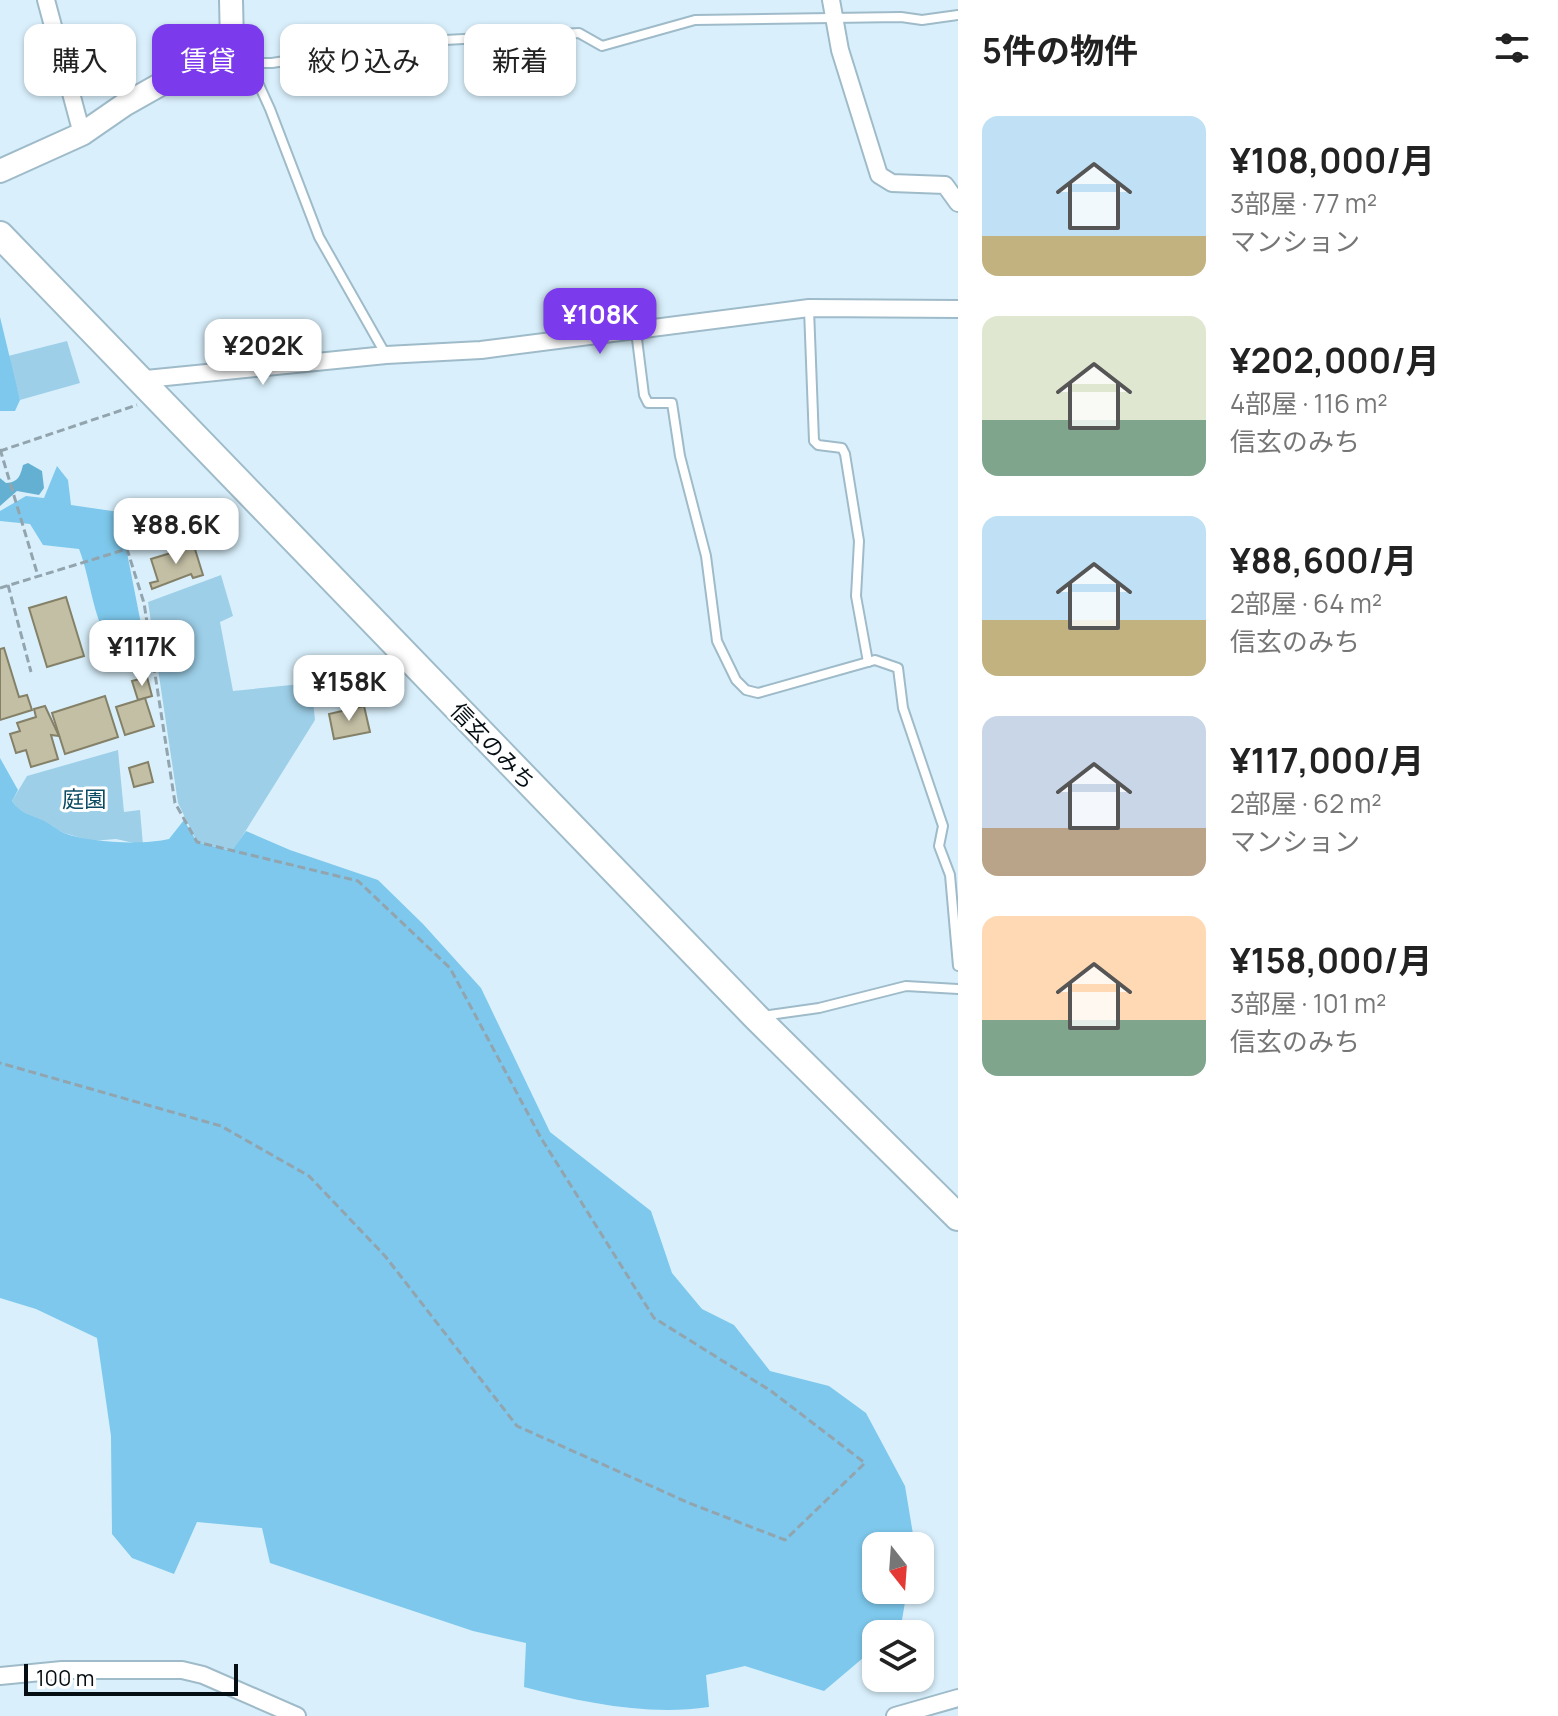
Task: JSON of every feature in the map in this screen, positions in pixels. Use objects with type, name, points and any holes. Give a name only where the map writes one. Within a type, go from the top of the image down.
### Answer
[{"type":"main road","name":"信玄のみち","points":[[0,235],[136,380],[756,1017],[958,1217]]},
{"type":"street","points":[[46,0],[82,134]]},
{"type":"street","points":[[231,0],[232,24]]},
{"type":"street","points":[[831,0],[840,50],[879,175],[892,183],[945,185],[958,203]]},
{"type":"street","points":[[0,171],[82,134],[152,89]]},
{"type":"street","points":[[136,380],[386,355],[481,350],[809,308],[958,309]]},
{"type":"street","points":[[0,1676],[62,1670],[182,1670],[203,1675],[297,1716]]},
{"type":"street","points":[[895,1716],[958,1698]]},
{"type":"lane","points":[[264,62],[286,61],[408,37],[445,40],[579,33],[602,46],[695,20],[922,20],[958,15]]},
{"type":"lane","points":[[264,96],[319,237],[386,355]]},
{"type":"lane","points":[[809,308],[814,441],[818,445],[842,448],[845,454],[859,541],[856,596],[868,662]]},
{"type":"lane","points":[[636,331],[644,395],[648,403],[672,403],[675,411],[680,456],[706,556],[717,641],[736,680],[746,690],[758,693],[875,660],[898,668],[903,708],[943,826],[939,846],[950,875],[958,966]]},
{"type":"lane","points":[[756,1017],[819,1008],[906,986],[958,989]]},
{"type":"path","points":[[38,576],[0,450],[155,399]]},
{"type":"path","points":[[0,588],[127,549],[144,603],[175,803],[197,842],[358,881],[450,968],[541,1138],[654,1318],[771,1391],[865,1463],[785,1540],[689,1503],[517,1426],[385,1256],[309,1176],[221,1126],[0,1063]]},
{"type":"path","points":[[8,585],[31,672]]},
{"type":"green space","points":[[67,341],[80,383],[20,400],[8,356]]},
{"type":"green space","points":[[221,575],[233,616],[220,622],[233,691],[311,683],[315,720],[233,851],[197,842],[178,803],[148,602]]},
{"type":"green space","name":"庭園","points":[[118,750],[124,812],[140,810],[143,845],[116,839],[92,841],[64,833],[21,813],[12,801],[27,776]]},
{"type":"shaded area","points":[[0,317],[20,400],[15,411],[0,411]]},
{"type":"shaded area","points":[[28,463],[42,471],[44,488],[39,495],[17,491],[0,506],[0,478],[6,483],[16,480],[23,465]]},
{"type":"shaded area","points":[[57,466],[68,480],[71,505],[119,512],[142,629],[135,645],[109,642],[99,620],[79,549],[43,545],[30,524],[0,521],[0,511],[26,496],[44,498]]},
{"type":"shaded area","points":[[0,758],[18,790],[12,801],[15,805],[64,833],[102,841],[158,841],[169,839],[184,820],[197,842],[232,851],[246,831],[290,850],[378,880],[481,988],[550,1132],[651,1211],[672,1273],[702,1309],[734,1325],[770,1371],[829,1386],[866,1413],[905,1486],[913,1532],[862,1532],[862,1604],[905,1604],[902,1620],[862,1620],[862,1659],[824,1691],[745,1666],[706,1675],[709,1707],[640,1709],[524,1687],[526,1643],[473,1631],[270,1563],[262,1528],[197,1522],[174,1574],[132,1558],[112,1534],[111,1436],[97,1338],[36,1309],[0,1298]]},
{"type":"building","points":[[194,546],[203,575],[193,578],[191,574],[152,589],[150,583],[158,581],[151,559]]},
{"type":"building","points":[[66,597],[84,656],[47,667],[29,608]]},
{"type":"building","points":[[4,648],[19,697],[27,695],[32,710],[0,720],[0,649]]},
{"type":"building","points":[[147,677],[152,696],[138,700],[132,681]]},
{"type":"building","points":[[105,696],[118,737],[65,754],[52,713]]},
{"type":"building","points":[[145,698],[154,726],[125,735],[116,707]]},
{"type":"building","points":[[45,706],[59,736],[51,735],[58,759],[31,767],[26,750],[16,753],[10,734],[20,731],[17,723],[36,717],[34,709]]},
{"type":"building","points":[[364,706],[370,732],[334,739],[329,714]]},
{"type":"building","points":[[148,762],[153,782],[134,787],[129,768]]}]
